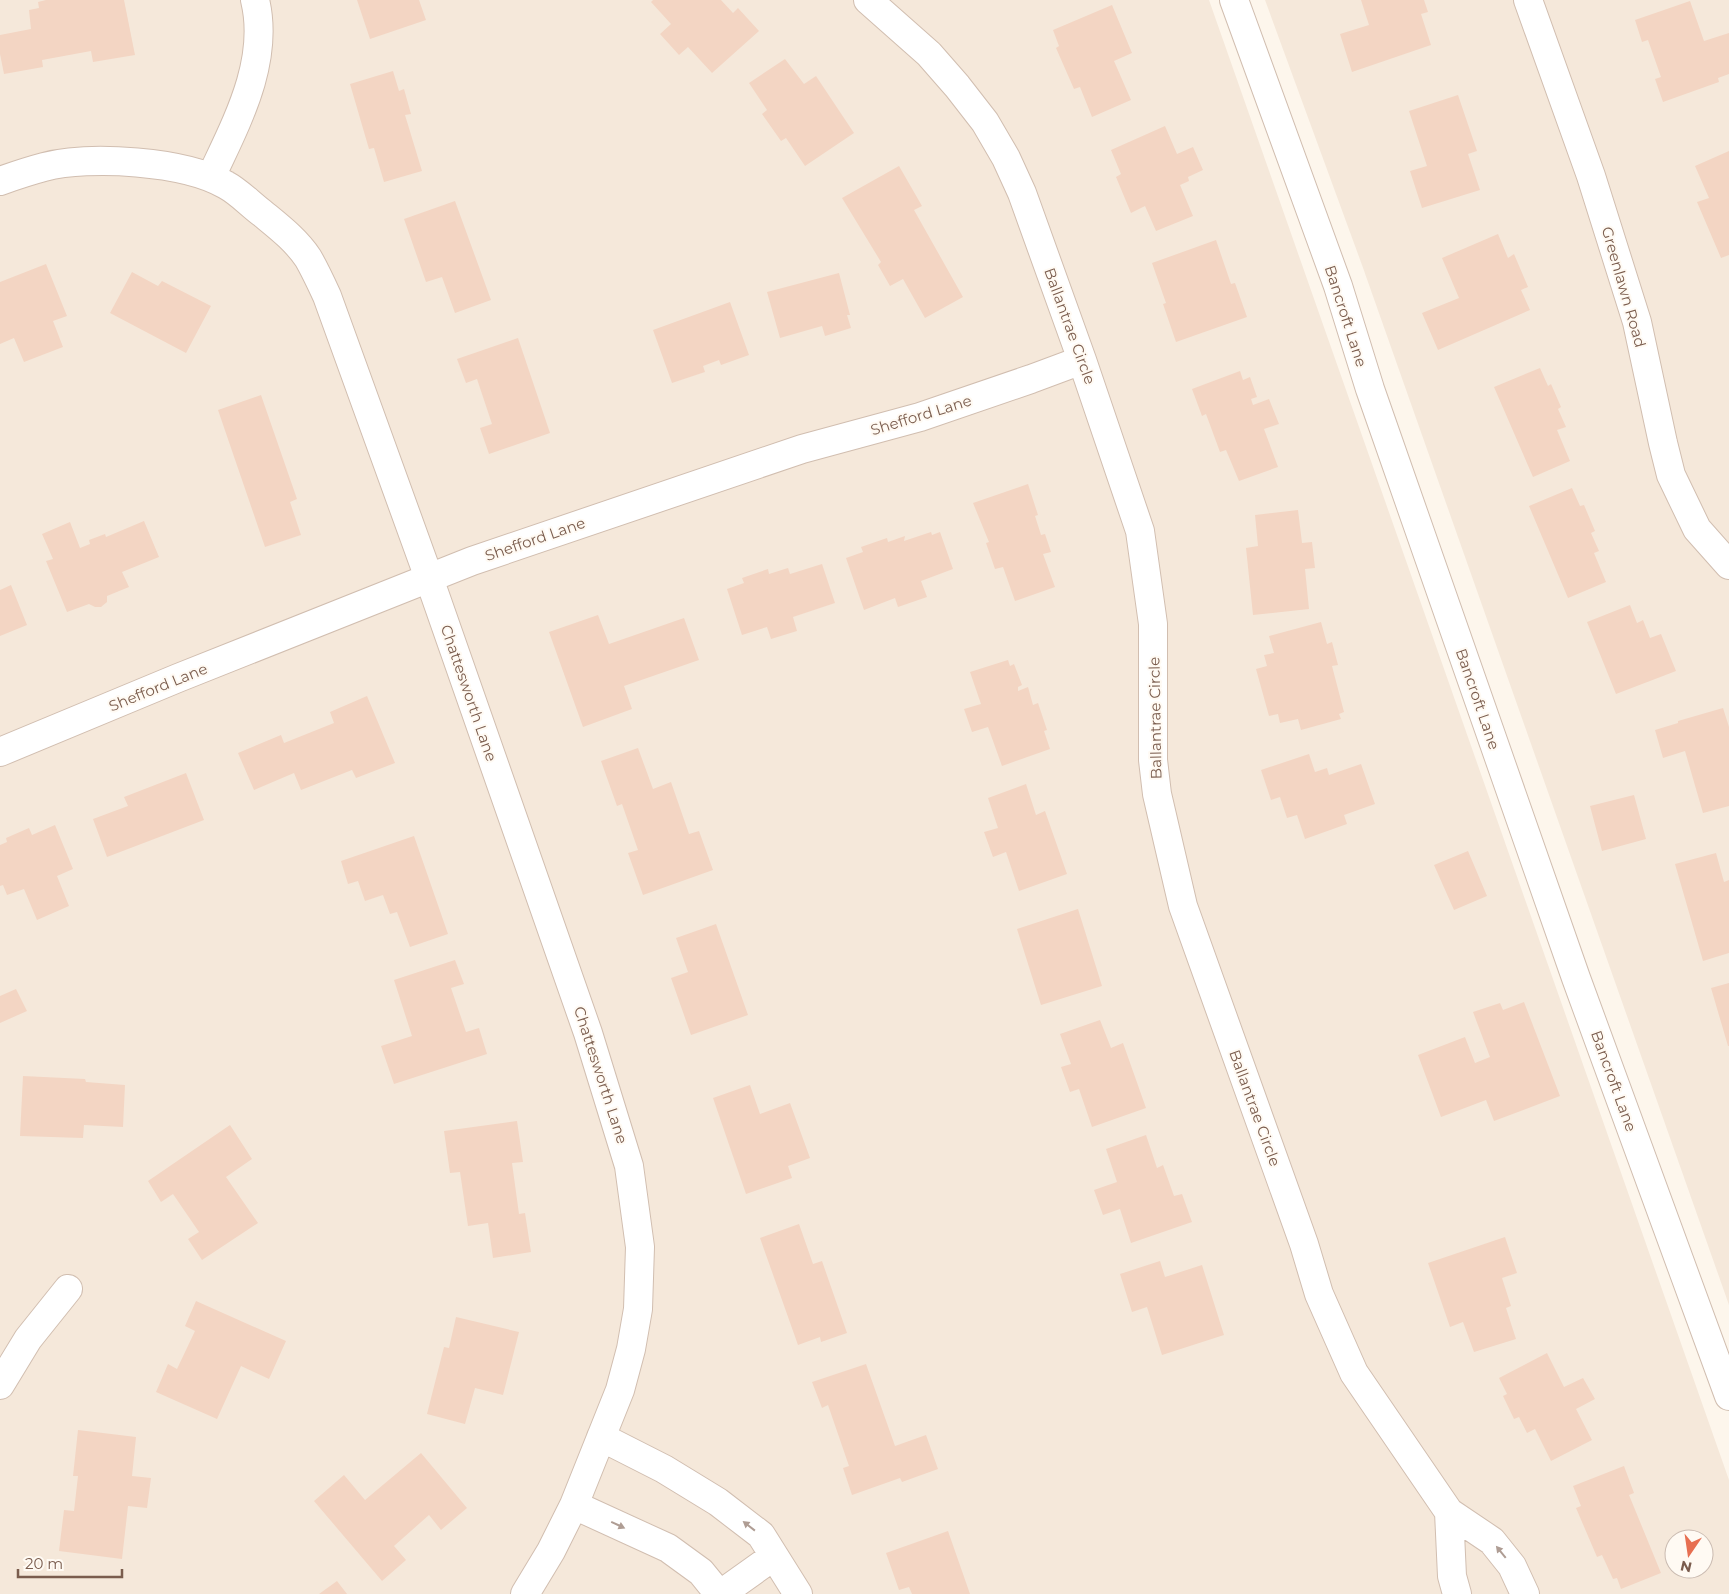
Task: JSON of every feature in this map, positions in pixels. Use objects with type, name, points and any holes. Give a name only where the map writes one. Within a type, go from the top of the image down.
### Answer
[{"type":"street","points":[[211,177],[237,120],[253,78],[259,30],[255,0]]},
{"type":"street","name":"Ballantrae Circle","points":[[868,0],[929,54],[958,86],[989,129],[1006,158],[1022,193],[1082,360],[1140,531],[1153,624],[1153,760],[1157,794],[1183,906],[1304,1244],[1319,1294],[1354,1373],[1449,1512],[1492,1541],[1512,1566],[1525,1594]]},
{"type":"street","name":"Bancroft Lane","points":[[1234,0],[1338,286],[1370,389],[1576,978],[1729,1396]]},
{"type":"street","name":"Greenlawn Road","points":[[1528,0],[1591,176],[1637,322],[1663,444],[1672,475],[1697,529],[1729,565]]},
{"type":"street","name":"Chattesworth Lane","points":[[0,181],[44,167],[75,162],[106,161],[182,168],[211,177],[228,185],[296,242],[309,260],[327,296],[429,578],[588,1033],[629,1166],[640,1247],[638,1309],[631,1349],[620,1390],[574,1504],[551,1551],[525,1594]]},
{"type":"street","name":"Shefford Lane","points":[[0,752],[472,561],[802,449],[920,417],[1082,360]]},
{"type":"street","points":[[0,1385],[28,1339],[68,1289]]},
{"type":"street","points":[[601,1437],[664,1468],[718,1502],[761,1535],[798,1594]]},
{"type":"street","points":[[574,1504],[668,1548],[701,1572],[720,1594],[774,1556]]},
{"type":"street","points":[[1449,1512],[1452,1576],[1457,1594]]},
{"type":"shaded area","points":[[0,0],[1209,0],[1729,1480],[1729,1594],[0,1594]]},
{"type":"shaded area","points":[[1265,0],[1729,0],[1729,1305],[1362,265]]},
{"type":"building","points":[[46,0],[124,0],[135,55],[93,62],[91,51],[42,60],[43,67],[4,74],[0,54],[0,35],[31,29],[29,10],[39,8],[38,2]]},
{"type":"building","points":[[357,0],[419,0],[426,20],[370,39]]},
{"type":"building","points":[[653,0],[721,0],[733,13],[738,8],[759,31],[712,73],[688,47],[679,55],[660,34],[671,24],[651,2]]},
{"type":"building","points":[[1361,0],[1424,0],[1428,12],[1421,14],[1431,45],[1352,72],[1340,34],[1369,25]]},
{"type":"building","points":[[1690,1],[1704,41],[1729,33],[1729,74],[1718,78],[1719,82],[1663,102],[1655,79],[1661,77],[1648,40],[1642,42],[1635,20]]},
{"type":"building","points":[[1112,5],[1132,53],[1114,61],[1131,100],[1092,117],[1080,87],[1074,89],[1056,48],[1059,46],[1053,30]]},
{"type":"building","points":[[785,59],[804,84],[816,76],[854,133],[805,166],[786,138],[781,141],[762,114],[767,110],[749,83]]},
{"type":"building","points":[[393,71],[399,91],[404,89],[411,114],[405,115],[422,171],[384,182],[374,148],[369,149],[350,84]]},
{"type":"building","points":[[1458,95],[1477,151],[1468,154],[1480,190],[1422,208],[1410,171],[1427,166],[1409,111]]},
{"type":"building","points":[[1165,126],[1177,154],[1193,147],[1203,170],[1188,177],[1189,181],[1180,185],[1193,216],[1156,231],[1145,206],[1131,213],[1116,177],[1121,174],[1111,150]]},
{"type":"building","points":[[1729,151],[1729,255],[1721,258],[1697,202],[1709,198],[1695,166]]},
{"type":"building","points":[[899,166],[922,206],[914,210],[963,297],[925,318],[903,279],[890,286],[878,265],[881,262],[842,198]]},
{"type":"building","points":[[455,201],[491,300],[455,313],[442,277],[426,282],[404,219]]},
{"type":"building","points":[[1498,234],[1508,258],[1514,254],[1528,287],[1521,290],[1530,310],[1438,350],[1422,313],[1459,298],[1442,258]]},
{"type":"building","points":[[1216,240],[1231,284],[1235,283],[1247,317],[1176,342],[1163,304],[1166,303],[1152,263]]},
{"type":"building","points":[[46,264],[67,316],[53,321],[63,347],[24,362],[14,338],[0,344],[0,282]]},
{"type":"building","points":[[132,272],[158,286],[162,281],[211,306],[186,353],[110,313]]},
{"type":"building","points":[[839,273],[850,315],[847,315],[851,328],[825,336],[822,326],[780,338],[767,292]]},
{"type":"building","points":[[730,302],[749,355],[721,365],[719,360],[703,366],[705,372],[672,383],[653,330]]},
{"type":"building","points":[[518,338],[550,433],[489,454],[480,428],[492,424],[477,379],[466,383],[457,359]]},
{"type":"building","points":[[1540,368],[1548,386],[1551,384],[1561,407],[1558,409],[1566,427],[1557,430],[1570,461],[1533,477],[1494,387]]},
{"type":"building","points":[[1240,371],[1243,380],[1250,377],[1257,397],[1251,399],[1253,405],[1269,399],[1279,424],[1264,429],[1278,467],[1239,481],[1226,450],[1220,452],[1206,414],[1202,416],[1192,389]]},
{"type":"building","points":[[261,395],[297,499],[290,502],[301,535],[265,547],[218,410]]},
{"type":"building","points":[[1028,484],[1038,515],[1035,516],[1041,535],[1045,534],[1051,552],[1043,554],[1055,587],[1015,601],[1003,567],[995,569],[986,543],[989,542],[973,503]]},
{"type":"building","points":[[1572,488],[1580,506],[1584,505],[1595,531],[1591,533],[1599,551],[1594,553],[1606,582],[1568,598],[1529,506]]},
{"type":"building","points":[[1298,510],[1302,543],[1312,542],[1315,568],[1305,569],[1309,609],[1253,615],[1246,548],[1258,546],[1255,515]]},
{"type":"building","points":[[144,521],[159,557],[122,572],[129,587],[107,596],[107,602],[101,607],[89,604],[67,612],[46,561],[53,559],[42,534],[70,522],[80,548],[90,544],[89,540],[105,534],[106,537]]},
{"type":"building","points":[[931,532],[932,535],[940,532],[953,569],[921,581],[927,597],[898,607],[895,598],[864,610],[846,558],[863,552],[861,547],[887,538],[888,542],[905,536],[904,541]]},
{"type":"building","points":[[822,564],[835,603],[793,617],[797,631],[771,639],[767,627],[742,635],[727,589],[744,583],[742,578],[768,569],[769,574],[788,568],[790,574]]},
{"type":"building","points":[[11,585],[27,625],[0,636],[0,590]]},
{"type":"building","points":[[1630,605],[1637,623],[1643,620],[1650,638],[1661,634],[1676,671],[1616,694],[1587,622]]},
{"type":"building","points":[[598,615],[609,644],[684,618],[699,660],[624,686],[632,709],[583,727],[549,632]]},
{"type":"building","points":[[1321,622],[1327,644],[1332,642],[1338,665],[1332,666],[1344,712],[1339,714],[1341,719],[1301,730],[1298,719],[1280,723],[1278,714],[1269,716],[1256,669],[1267,666],[1264,655],[1274,653],[1269,636]]},
{"type":"building","points":[[1008,660],[1010,666],[1014,664],[1022,685],[1018,687],[1018,691],[1028,687],[1033,705],[1038,703],[1047,730],[1044,731],[1050,749],[1002,766],[988,727],[972,732],[964,709],[981,704],[970,672]]},
{"type":"building","points":[[367,696],[395,763],[356,778],[352,770],[301,790],[294,773],[254,790],[238,753],[281,735],[284,743],[334,723],[330,712]]},
{"type":"building","points":[[1723,708],[1729,727],[1729,806],[1703,813],[1685,751],[1663,758],[1655,730]]},
{"type":"building","points":[[638,748],[653,789],[671,782],[689,834],[699,831],[713,870],[643,895],[628,853],[638,850],[622,804],[617,806],[601,761]]},
{"type":"building","points":[[1309,754],[1315,772],[1327,768],[1329,775],[1361,764],[1375,804],[1344,815],[1347,824],[1305,839],[1297,815],[1287,818],[1280,797],[1271,800],[1261,770]]},
{"type":"building","points":[[186,773],[204,820],[107,857],[93,819],[128,806],[124,797]]},
{"type":"building","points":[[1026,784],[1036,815],[1045,811],[1067,874],[1019,891],[1006,852],[993,857],[984,832],[998,828],[988,798]]},
{"type":"building","points":[[1634,795],[1646,839],[1602,851],[1590,806]]},
{"type":"building","points":[[55,825],[73,869],[57,876],[69,906],[37,920],[24,889],[7,895],[3,885],[0,886],[0,845],[7,842],[6,838],[29,828],[32,835]]},
{"type":"building","points":[[414,836],[448,934],[410,947],[397,912],[390,914],[383,895],[365,901],[358,881],[348,884],[341,861]]},
{"type":"building","points":[[1468,851],[1487,896],[1454,910],[1434,865]]},
{"type":"building","points":[[1716,853],[1724,882],[1729,880],[1729,953],[1703,961],[1675,864]]},
{"type":"building","points":[[1078,909],[1102,986],[1041,1005],[1017,929]]},
{"type":"building","points":[[716,924],[748,1015],[691,1035],[671,978],[688,972],[676,938]]},
{"type":"building","points":[[455,960],[464,984],[451,988],[466,1032],[479,1028],[487,1054],[394,1084],[381,1046],[412,1036],[394,980]]},
{"type":"building","points":[[1729,983],[1729,1046],[1728,1046],[1711,988]]},
{"type":"building","points":[[16,989],[27,1011],[0,1023],[0,996]]},
{"type":"building","points":[[1524,1002],[1560,1096],[1494,1121],[1486,1100],[1441,1117],[1418,1055],[1465,1037],[1475,1063],[1490,1057],[1473,1012],[1500,1003],[1503,1010]]},
{"type":"building","points":[[1100,1020],[1111,1048],[1123,1043],[1146,1108],[1092,1127],[1079,1089],[1070,1092],[1061,1067],[1071,1064],[1060,1034]]},
{"type":"building","points":[[23,1076],[85,1079],[86,1082],[125,1085],[123,1127],[84,1125],[83,1138],[20,1136]]},
{"type":"building","points":[[750,1085],[760,1114],[790,1103],[810,1158],[788,1166],[792,1178],[746,1194],[713,1098]]},
{"type":"building","points":[[517,1121],[523,1162],[512,1163],[519,1214],[525,1213],[531,1252],[493,1258],[488,1223],[468,1226],[460,1172],[450,1173],[444,1131]]},
{"type":"building","points":[[230,1125],[252,1159],[226,1177],[258,1223],[202,1260],[188,1239],[199,1232],[173,1194],[161,1202],[148,1181]]},
{"type":"building","points":[[1146,1135],[1157,1168],[1163,1165],[1174,1196],[1182,1194],[1192,1222],[1131,1243],[1120,1209],[1103,1215],[1094,1190],[1117,1182],[1106,1149]]},
{"type":"building","points":[[799,1224],[813,1264],[822,1261],[847,1333],[821,1342],[820,1337],[798,1345],[760,1238]]},
{"type":"building","points":[[1505,1237],[1517,1273],[1502,1278],[1511,1306],[1506,1308],[1516,1339],[1474,1352],[1463,1322],[1450,1327],[1428,1263]]},
{"type":"building","points":[[1160,1261],[1165,1277],[1202,1265],[1224,1335],[1162,1355],[1147,1307],[1132,1312],[1120,1274]]},
{"type":"building","points":[[196,1301],[286,1341],[269,1379],[241,1366],[217,1419],[156,1392],[168,1364],[177,1369],[195,1331],[185,1326]]},
{"type":"building","points":[[456,1317],[519,1332],[503,1395],[475,1388],[465,1424],[427,1414],[444,1347],[449,1348]]},
{"type":"building","points":[[1547,1353],[1564,1387],[1583,1378],[1595,1399],[1576,1409],[1592,1440],[1551,1461],[1535,1429],[1527,1433],[1519,1417],[1514,1419],[1503,1396],[1507,1394],[1499,1378]]},
{"type":"building","points":[[866,1364],[895,1446],[926,1435],[938,1469],[902,1482],[900,1478],[852,1495],[843,1468],[849,1466],[828,1405],[822,1408],[812,1382]]},
{"type":"building","points":[[78,1430],[136,1437],[132,1476],[151,1478],[147,1508],[128,1506],[122,1559],[59,1551],[64,1510],[74,1511],[78,1476],[73,1476]]},
{"type":"building","points":[[421,1453],[467,1508],[441,1530],[429,1515],[394,1546],[406,1560],[382,1581],[314,1501],[344,1475],[365,1500]]},
{"type":"building","points":[[1624,1466],[1634,1493],[1629,1495],[1661,1573],[1621,1589],[1617,1578],[1613,1579],[1602,1555],[1597,1557],[1576,1508],[1581,1506],[1573,1486]]},
{"type":"building","points":[[948,1531],[970,1594],[912,1594],[909,1587],[899,1590],[886,1553]]},
{"type":"building","points":[[337,1581],[347,1594],[319,1594]]}]
